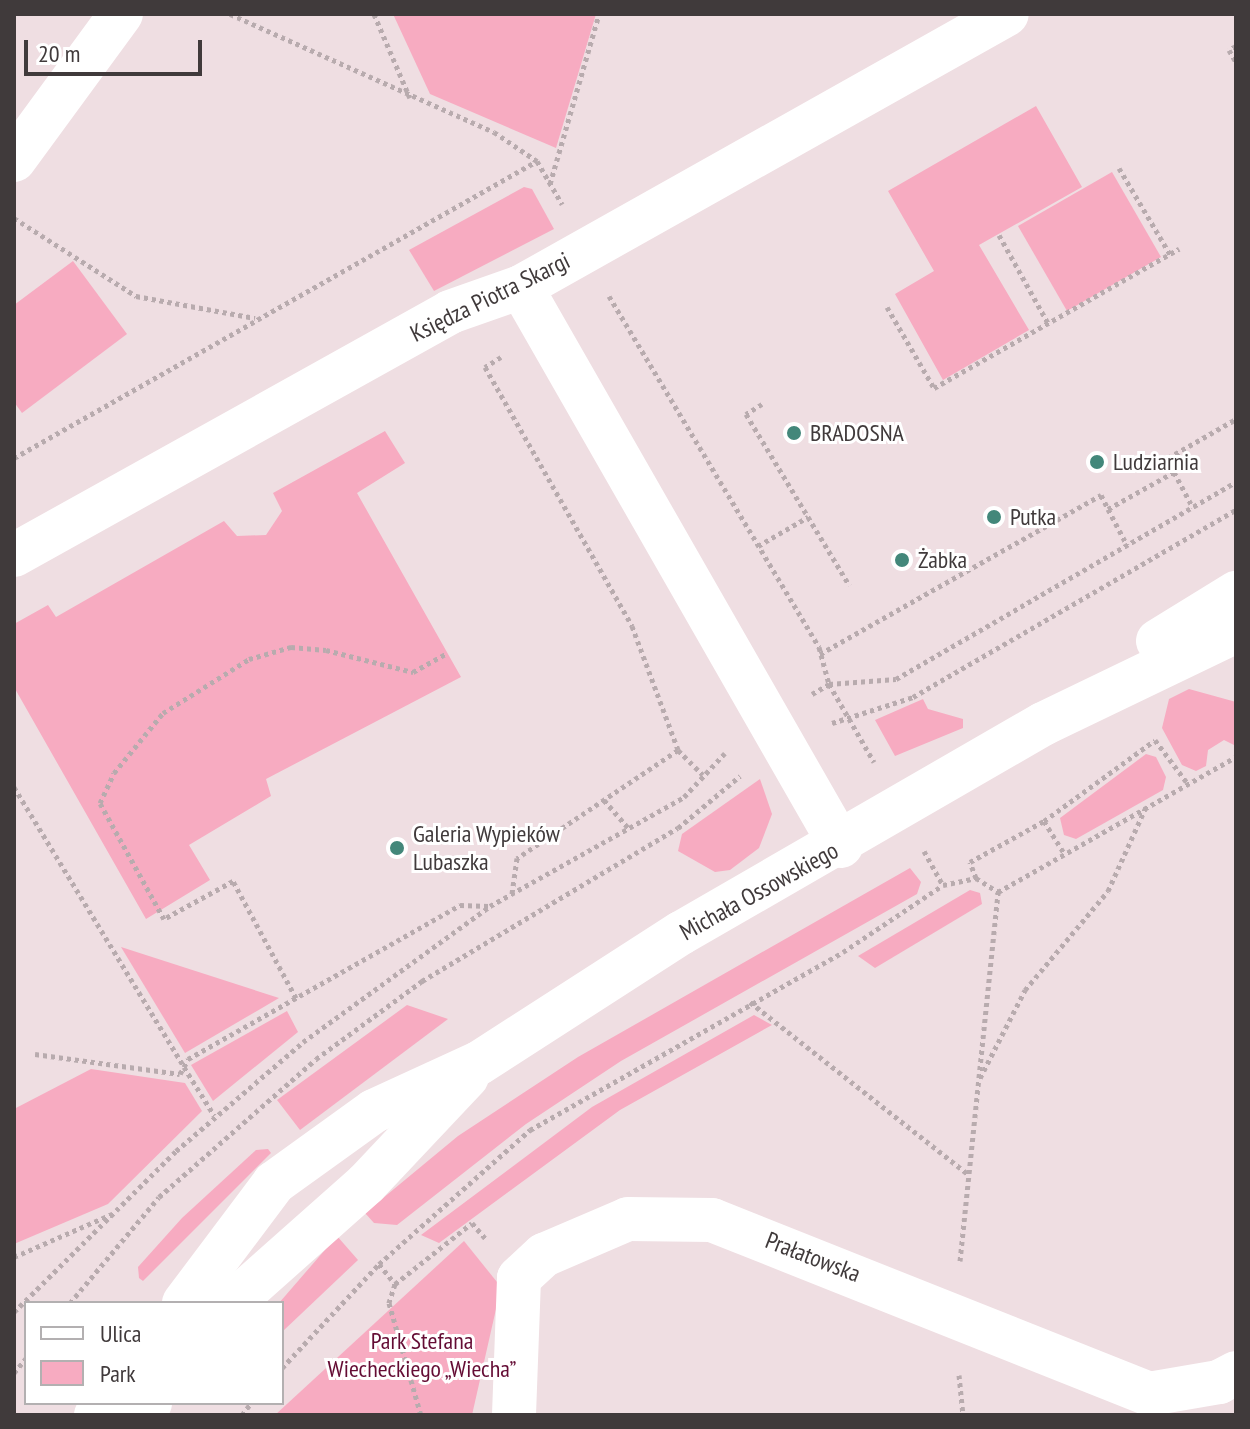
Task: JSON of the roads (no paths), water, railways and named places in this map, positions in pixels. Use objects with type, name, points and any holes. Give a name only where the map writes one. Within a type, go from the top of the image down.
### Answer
[{"type":"street","points":[[14,160],[121,14]]},
{"type":"street","name":"Księdza Piotra Skargi","points":[[14,555],[450,312],[521,287],[1007,14]]},
{"type":"street","points":[[521,287],[841,846]]},
{"type":"street","name":"Michała Ossowskiego","points":[[1043,724],[1087,683],[1236,593]]},
{"type":"street","name":"Michała Ossowskiego","points":[[185,1301],[258,1199],[301,1160],[374,1111],[479,1063],[681,933],[841,846],[1043,724],[1236,631]]},
{"type":"street","name":"Michała Ossowskiego","points":[[234,1301],[374,1176],[479,1063]]},
{"type":"street","name":"Prałatowska","points":[[514,1415],[519,1278],[544,1255],[628,1219],[712,1220],[954,1314],[1031,1352],[1149,1394],[1219,1382],[1236,1373]]},
{"type":"place","name":"BRADOSNA","points":[[794,433]]},
{"type":"place","name":"Ludziarnia","points":[[1097,462]]},
{"type":"place","name":"Putka","points":[[994,517]]},
{"type":"place","name":"Żabka","points":[[902,560]]},
{"type":"place","name":"Galeria Wypieków Lubaszka","points":[[397,848]]},
{"type":"park label","name":"Park Stefana Wiecheckiego „Wiecha”","points":[[422,1355]]}]
